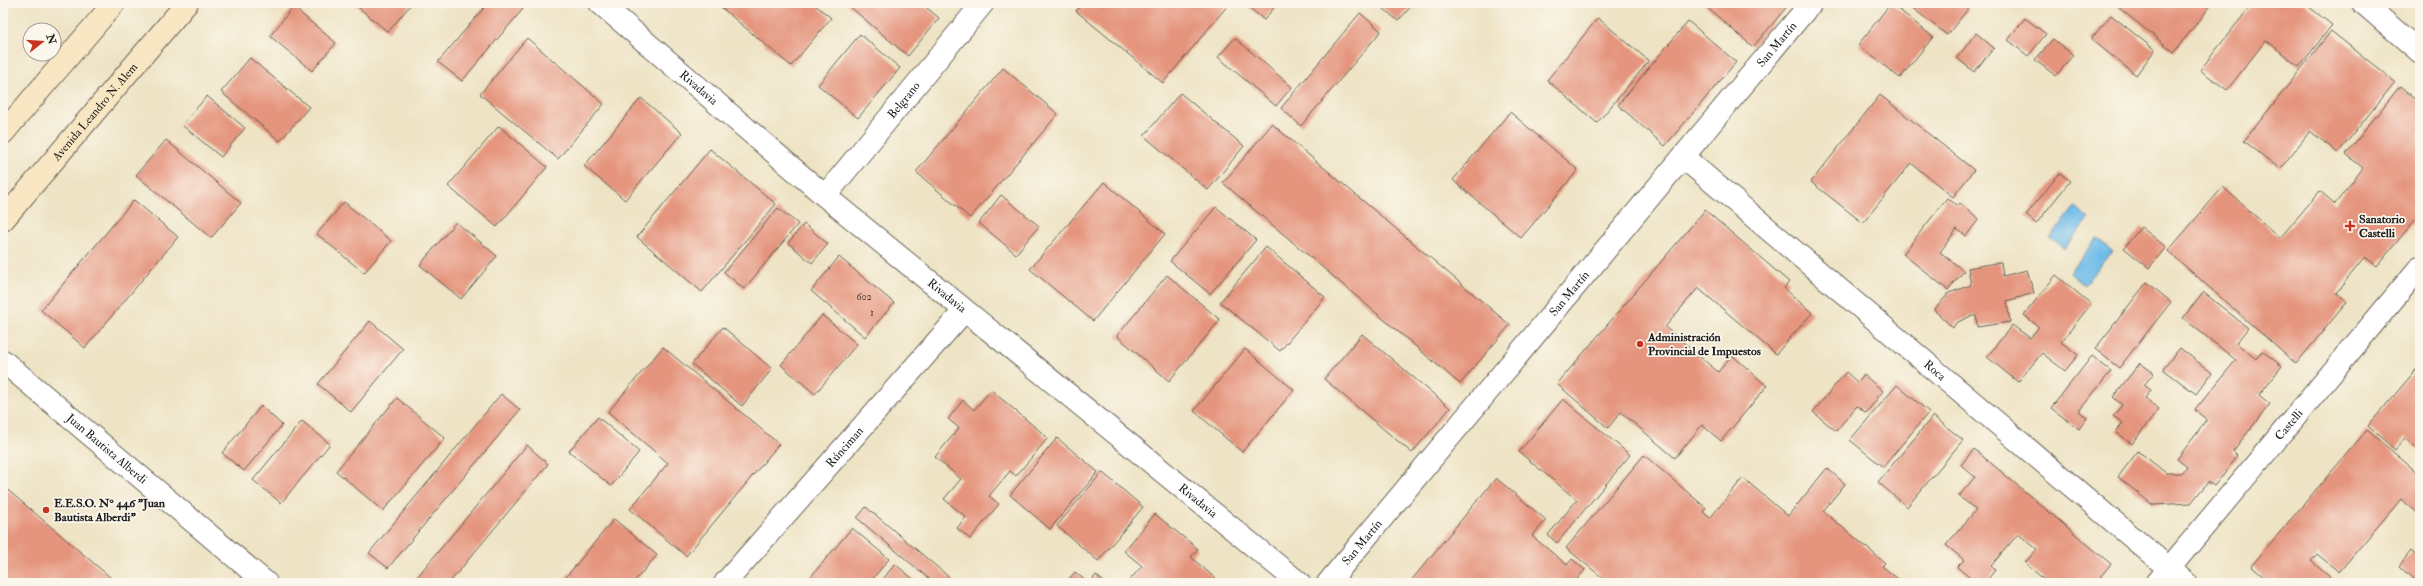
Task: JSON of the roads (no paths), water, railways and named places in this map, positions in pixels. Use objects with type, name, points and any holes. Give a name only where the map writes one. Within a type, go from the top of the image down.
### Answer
[{"type":"main road","points":[[3,133],[114,3]]},
{"type":"main road","name":"Avenida Leandro N. Alem","points":[[3,220],[187,3]]},
{"type":"street","name":"Rivadavia","points":[[600,3],[825,196],[1299,583]]},
{"type":"street","name":"Belgrano","points":[[825,196],[983,3]]},
{"type":"street","name":"San Martín","points":[[1328,583],[1811,3]]},
{"type":"street","points":[[2363,3],[2420,52]]},
{"type":"street","name":"Roca","points":[[1683,157],[2163,576],[2186,583]]},
{"type":"street","name":"Castelli","points":[[2163,576],[2420,267]]},
{"type":"street","name":"Rúnciman","points":[[725,583],[964,311]]},
{"type":"street","name":"Juan Bautista Alberdi","points":[[3,361],[266,583]]},
{"type":"water","points":[[2075,207],[2089,219],[2064,249],[2050,238]]},
{"type":"water","points":[[2097,238],[2112,251],[2084,285],[2070,273]]},
{"type":"place","name":"Sanatorio Castelli","points":[[2350,226]]},
{"type":"place","name":"Administración Provincial de Impuestos","points":[[1640,344]]},
{"type":"place","name":"E.E.S.O. N° 446 \"Juan Bautista Alberdi\"","points":[[46,510]]}]
